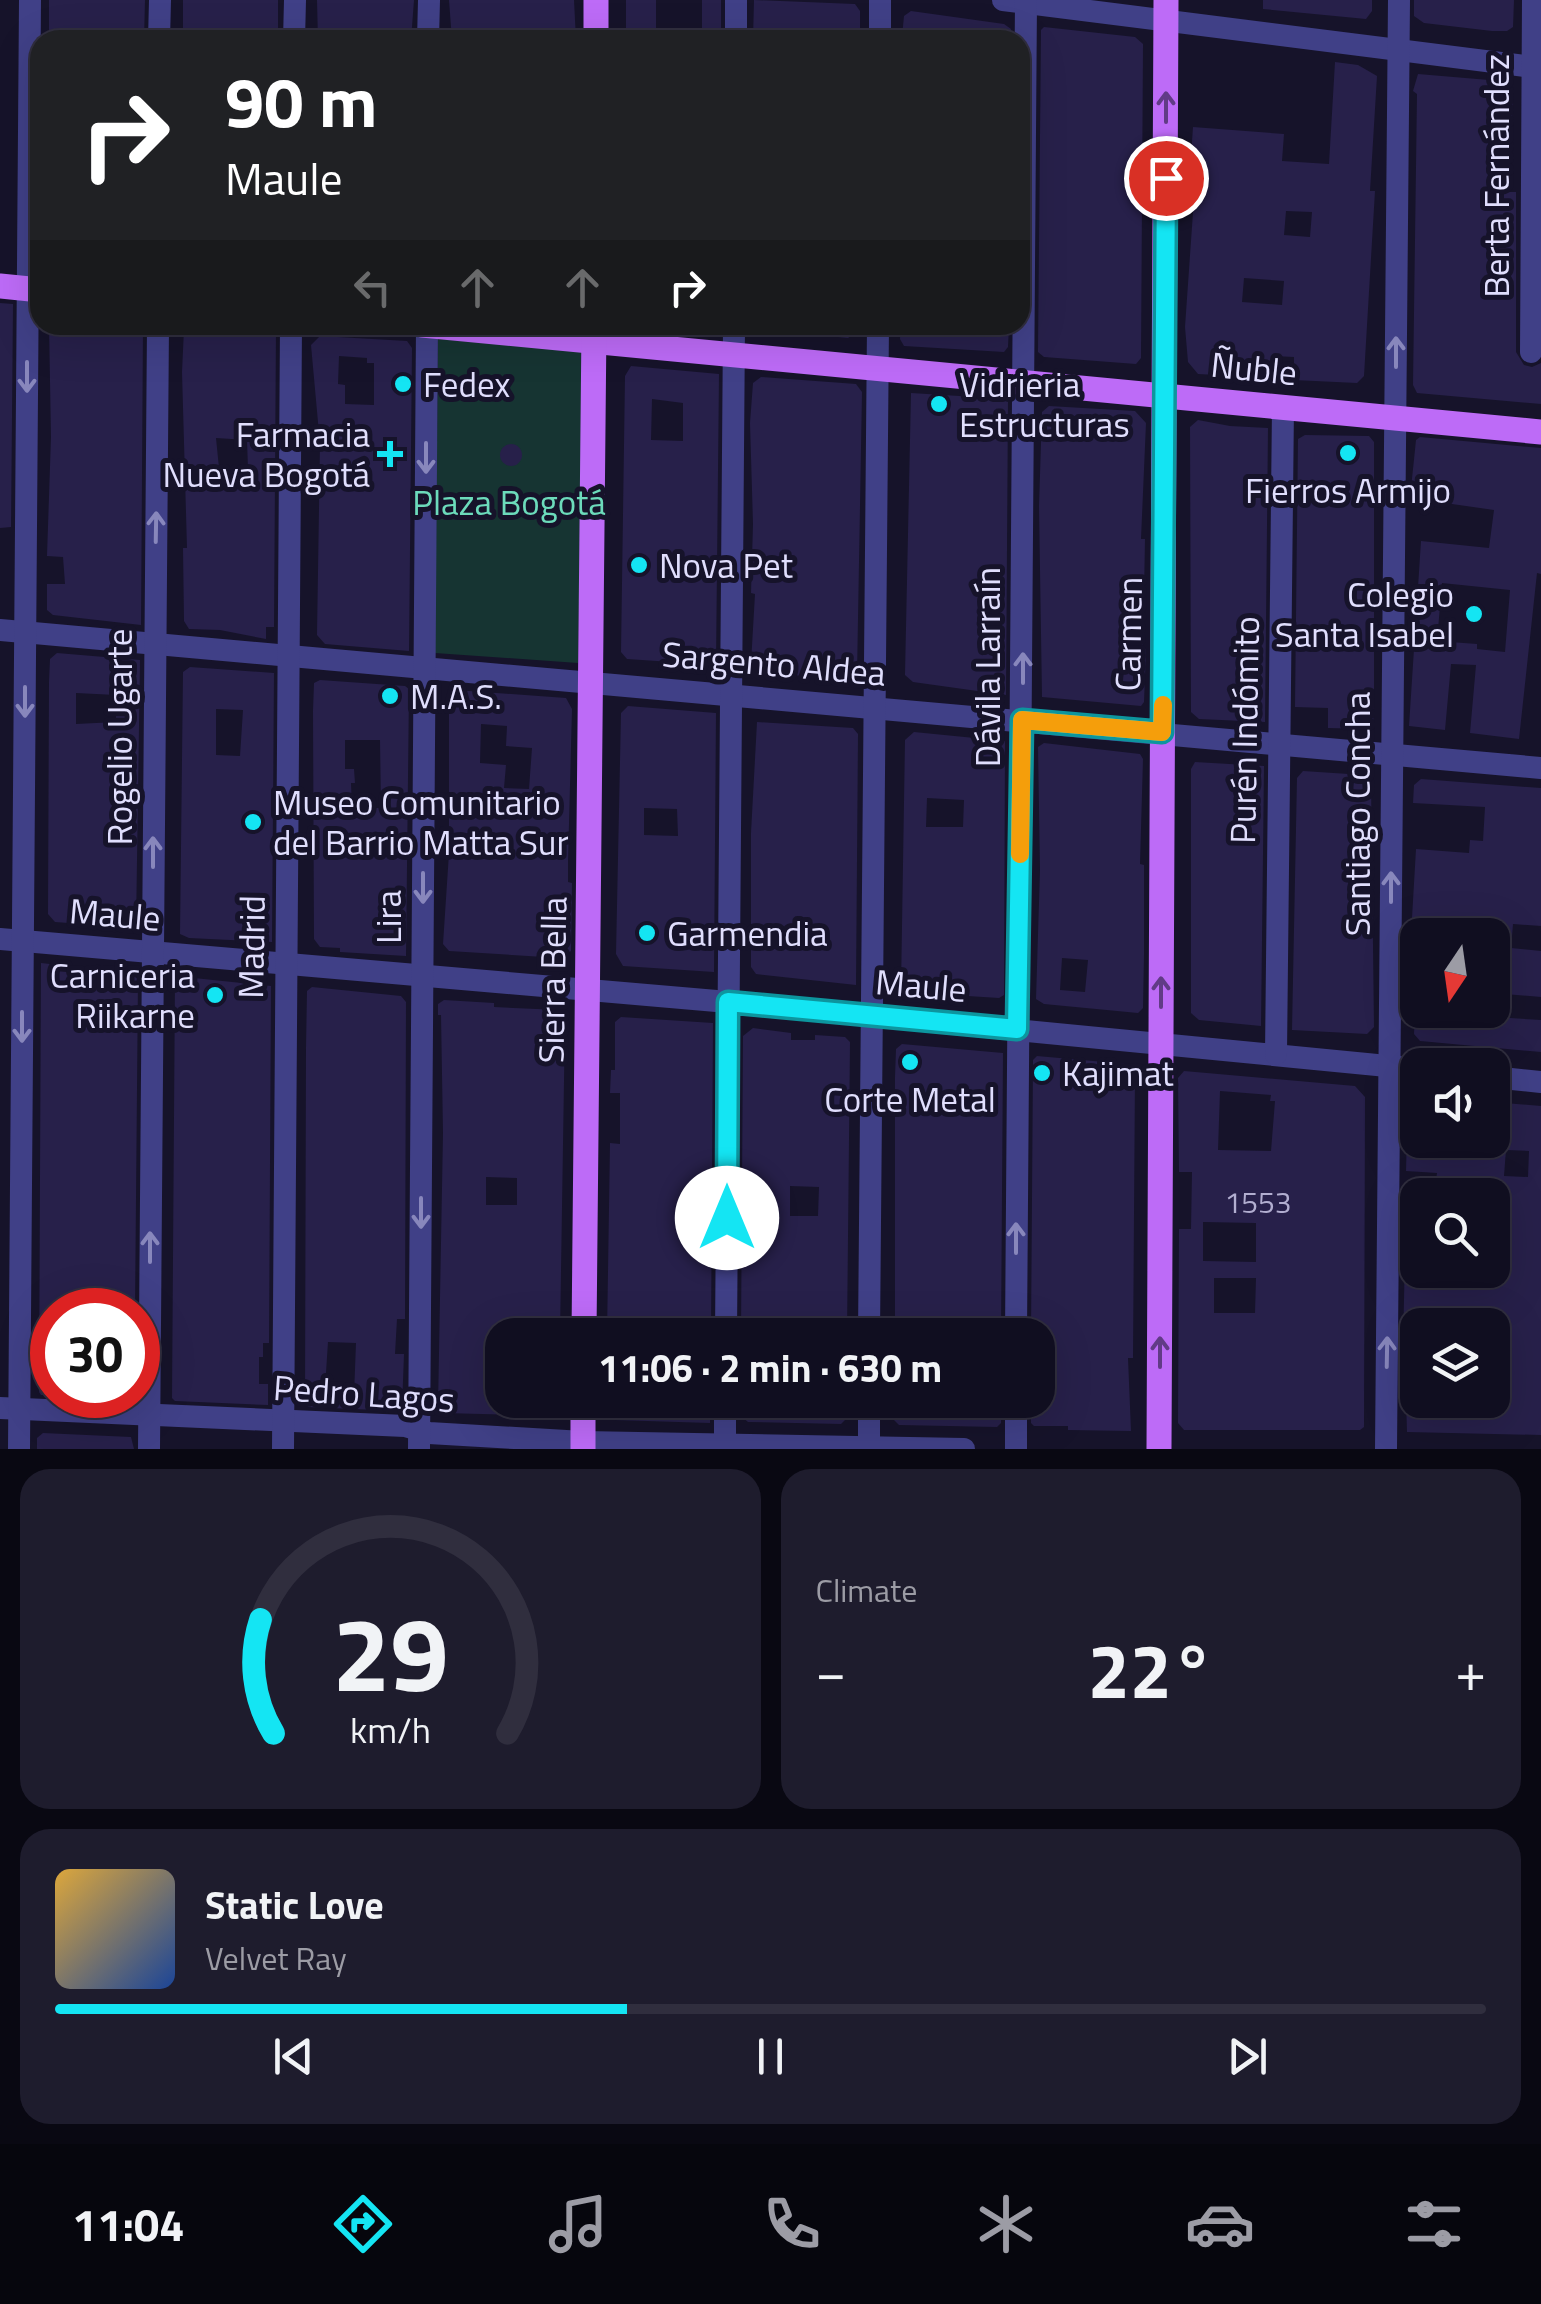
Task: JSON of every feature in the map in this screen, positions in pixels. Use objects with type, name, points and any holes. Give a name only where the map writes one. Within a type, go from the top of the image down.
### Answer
[{"type":"main road","points":[[596,0],[596,30]]},
{"type":"main road","name":"Carmen","points":[[1159,1449],[1166,10]]},
{"type":"main road","points":[[0,286],[30,289]]},
{"type":"main road","name":"Sierra Bella","points":[[584,1318],[594,335]]},
{"type":"main road","name":"Ñuble","points":[[614,335],[734,353],[1541,432]]},
{"type":"main road","points":[[583,1445],[584,1418]]},
{"type":"street","points":[[30,0],[30,30]]},
{"type":"street","points":[[160,0],[160,30]]},
{"type":"street","points":[[294,30],[295,0]]},
{"type":"street","points":[[428,30],[429,0]]},
{"type":"street","points":[[736,0],[736,30]]},
{"type":"street","points":[[880,0],[880,30]]},
{"type":"street","name":"Santiago Concha","points":[[1386,1449],[1399,0]]},
{"type":"street","name":"Berta Fernández","points":[[1530,352],[1536,67],[1533,0]]},
{"type":"street","points":[[1018,1],[1166,10],[1399,50],[1536,67]]},
{"type":"street","name":"Dávila Larraín","points":[[1018,1],[1018,30]]},
{"type":"street","points":[[20,1449],[10,1409],[12,940],[33,335]]},
{"type":"street","name":"Rogelio Ugarte","points":[[150,1288],[158,335]]},
{"type":"street","name":"Madrid","points":[[283,1449],[291,335]]},
{"type":"street","name":"Lira","points":[[419,1440],[425,335]]},
{"type":"street","points":[[726,1318],[734,335]]},
{"type":"street","points":[[870,1318],[878,335]]},
{"type":"street","name":"Dávila Larraín","points":[[1016,1318],[1022,335]]},
{"type":"street","name":"Purén Indómito","points":[[1276,1054],[1283,406]]},
{"type":"street","name":"Sargento Aldea","points":[[0,630],[1541,768]]},
{"type":"street","name":"Maule","points":[[12,940],[872,1015],[1400,1067]]},
{"type":"street","points":[[1510,1078],[1541,1082]]},
{"type":"street","name":"Pedro Lagos","points":[[160,1415],[405,1426],[419,1440],[964,1449]]},
{"type":"street","name":"Rogelio Ugarte","points":[[148,1449],[149,1418]]},
{"type":"street","points":[[725,1418],[725,1447]]},
{"type":"street","points":[[868,1448],[869,1418]]},
{"type":"street","points":[[1016,1418],[1016,1449]]},
{"type":"green space","name":"Plaza Bogotá","points":[[438,339],[583,351],[578,663],[435,653]]},
{"type":"building","points":[[49,0],[145,0],[144,30],[49,30]]},
{"type":"building","points":[[183,0],[278,0],[278,30],[183,30]]},
{"type":"building","points":[[317,0],[414,0],[412,30],[318,30]]},
{"type":"building","points":[[449,0],[574,0],[576,30],[451,30]]},
{"type":"building","points":[[626,0],[656,0],[656,30],[626,30]]},
{"type":"building","points":[[702,0],[721,0],[721,30],[702,30]]},
{"type":"building","points":[[754,0],[855,4],[860,11],[860,30],[753,30]]},
{"type":"building","points":[[1263,0],[1372,0],[1372,11],[1366,19],[1263,9]]},
{"type":"building","points":[[1414,0],[1514,0],[1513,27],[1492,31],[1424,23],[1414,16]]},
{"type":"building","points":[[911,11],[1004,24],[1011,30],[903,30],[904,16]]},
{"type":"building","points":[[1044,27],[1135,37],[1143,44],[1141,358],[1136,364],[1044,357],[1038,352]]},
{"type":"building","points":[[1335,62],[1358,65],[1377,76],[1364,376],[1357,383],[1294,380],[1294,357],[1274,356],[1273,378],[1198,374],[1188,362],[1185,327],[1194,198],[1188,198],[1193,127],[1284,134],[1282,161],[1329,164]],"holes":[[[1286,211],[1312,212],[1310,237],[1284,235]],[[1244,278],[1284,281],[1282,305],[1242,302]]]},
{"type":"building","points":[[1418,74],[1489,80],[1513,89],[1506,192],[1516,192],[1516,352],[1524,365],[1541,363],[1541,404],[1417,393],[1413,385],[1417,94],[1413,91]]},
{"type":"building","points":[[0,303],[13,304],[11,527],[0,528]]},
{"type":"building","points":[[49,335],[143,335],[141,625],[53,615],[47,610],[47,584],[65,584],[63,557],[47,556]]},
{"type":"building","points":[[184,335],[276,335],[274,627],[266,627],[266,639],[220,630],[189,629],[184,621],[183,548],[187,548]],"holes":[[[216,438],[247,440],[248,469],[219,468]]]},
{"type":"building","points":[[900,335],[1009,335],[1004,352],[904,346]]},
{"type":"building","points":[[320,336],[407,341],[412,348],[409,651],[325,644],[317,635],[320,444],[311,345]],"holes":[[[339,356],[367,358],[367,363],[374,363],[374,405],[345,404],[345,385],[338,384]]]},
{"type":"building","points":[[631,366],[719,374],[716,665],[627,659],[621,652],[625,376]],"holes":[[[652,399],[683,403],[683,441],[651,440]]]},
{"type":"building","points":[[761,377],[856,384],[862,392],[857,676],[852,681],[763,672],[751,663],[755,594],[751,593],[750,423],[753,383]]},
{"type":"building","points":[[911,393],[1008,399],[1006,695],[913,682],[905,675]]},
{"type":"building","points":[[1049,406],[1135,411],[1146,423],[1141,539],[1145,539],[1146,649],[1141,706],[1042,697],[1039,506],[1042,412]]},
{"type":"building","points":[[1198,420],[1268,428],[1265,722],[1199,719],[1191,712],[1190,427]]},
{"type":"building","points":[[1305,435],[1369,436],[1374,442],[1374,709],[1369,729],[1328,728],[1328,708],[1295,707],[1298,439]]},
{"type":"building","points":[[1420,437],[1541,448],[1541,574],[1537,573],[1519,739],[1470,733],[1476,665],[1451,664],[1445,730],[1409,726],[1421,541],[1489,548],[1494,510],[1410,498],[1416,440]],"holes":[[[1442,583],[1510,590],[1505,652],[1477,649],[1477,644],[1437,641]]]},
{"type":"building","points":[[511,444],[519,447],[519,463],[511,466],[503,463],[500,455],[503,447]]},
{"type":"building","points":[[57,653],[140,660],[136,928],[55,922],[48,914],[50,659]],"holes":[[[76,693],[116,695],[116,722],[76,724]]]},
{"type":"building","points":[[190,667],[274,673],[272,942],[189,938],[180,934],[183,672]],"holes":[[[216,709],[243,710],[240,756],[216,755]]]},
{"type":"building","points":[[320,680],[409,689],[406,956],[340,952],[340,948],[320,947],[314,939],[314,683]],"holes":[[[345,740],[380,740],[381,808],[352,808],[354,769],[345,769]]]},
{"type":"building","points":[[455,690],[566,698],[572,709],[568,862],[568,882],[572,883],[571,951],[560,958],[449,951],[443,944],[449,853],[449,695]],"holes":[[[481,724],[507,726],[506,746],[532,748],[529,789],[504,788],[506,765],[480,763]]]},
{"type":"building","points":[[628,706],[716,713],[714,972],[623,966],[616,954],[621,713]],"holes":[[[644,808],[677,809],[678,836],[644,835]]]},
{"type":"building","points":[[757,722],[853,728],[858,734],[856,985],[756,974],[751,967],[751,833]]},
{"type":"building","points":[[914,732],[1005,741],[1004,995],[999,998],[905,992],[901,988],[905,740]],"holes":[[[927,798],[964,800],[963,827],[926,827]]]},
{"type":"building","points":[[1044,743],[1140,754],[1143,759],[1143,1008],[1138,1013],[1044,1004],[1036,999],[1038,747]],"holes":[[[1062,958],[1088,960],[1085,992],[1060,990]]]},
{"type":"building","points":[[1195,762],[1264,766],[1261,1026],[1199,1020],[1191,1013],[1191,769]]},
{"type":"building","points":[[1303,771],[1364,775],[1371,782],[1374,1027],[1367,1034],[1292,1030],[1297,778]]},
{"type":"building","points":[[1421,779],[1541,788],[1541,926],[1513,924],[1511,948],[1541,951],[1541,997],[1510,994],[1510,918],[1412,918],[1416,849],[1469,853],[1470,840],[1483,841],[1485,807],[1413,803],[1414,785]]},
{"type":"building","points":[[41,963],[131,973],[138,979],[135,1288],[39,1288]]},
{"type":"building","points":[[175,976],[271,986],[269,1343],[263,1343],[263,1357],[259,1357],[259,1384],[268,1384],[268,1405],[172,1398]]},
{"type":"building","points":[[312,987],[401,996],[406,1002],[405,1319],[397,1319],[395,1354],[404,1354],[399,1411],[308,1407],[305,1403],[307,991]],"holes":[[[328,1342],[356,1343],[354,1395],[330,1395],[330,1388],[325,1388]]]},
{"type":"building","points":[[444,1000],[559,1010],[565,1018],[560,1318],[485,1318],[485,1414],[444,1413],[438,1407],[443,1133],[438,1004]],"holes":[[[486,1177],[517,1178],[517,1205],[486,1205]]]},
{"type":"building","points":[[621,1017],[713,1023],[711,1318],[607,1318],[610,1143],[620,1144],[620,1093],[610,1093],[611,1070],[615,1070],[615,1022]]},
{"type":"building","points":[[1510,1018],[1541,1020],[1541,1052],[1420,1041],[1414,1028],[1510,1028]]},
{"type":"building","points":[[753,1028],[791,1033],[791,1040],[815,1040],[815,1035],[845,1037],[850,1042],[847,1318],[741,1318],[743,1036]],"holes":[[[790,1186],[819,1187],[818,1216],[790,1216]]]},
{"type":"building","points":[[902,1044],[1003,1053],[1001,1318],[895,1318],[896,1049]]},
{"type":"building","points":[[1037,1056],[1127,1064],[1135,1073],[1133,1358],[1128,1358],[1131,1431],[1068,1430],[1068,1426],[1031,1423],[1031,1418],[1055,1418],[1055,1318],[1031,1318],[1033,1060]]},
{"type":"building","points":[[1184,1071],[1355,1086],[1365,1097],[1364,1427],[1360,1430],[1184,1430],[1178,1423],[1179,1229],[1191,1229],[1192,1172],[1179,1172],[1178,1078]],"holes":[[[1220,1091],[1271,1095],[1270,1101],[1275,1101],[1271,1151],[1218,1150]],[[1203,1222],[1256,1223],[1256,1262],[1203,1261]],[[1214,1278],[1256,1278],[1255,1313],[1214,1313]]]},
{"type":"building","points":[[1510,1103],[1541,1106],[1541,1435],[1407,1432],[1407,1418],[1510,1418],[1510,1308],[1404,1308],[1404,1288],[1510,1288],[1510,1178],[1436,1178],[1437,1173],[1406,1171],[1406,1158],[1505,1158],[1504,1176],[1528,1177],[1529,1151],[1510,1150]]},
{"type":"building","points":[[710,1418],[710,1423],[615,1420]]},
{"type":"building","points":[[743,1418],[847,1418],[841,1424],[748,1422]]},
{"type":"building","points":[[1001,1418],[1001,1423],[997,1427],[899,1425],[894,1420]]},
{"type":"building","points":[[43,1433],[131,1437],[134,1449],[37,1449],[37,1438]]},
{"type":"slow traffic","points":[[1020,854],[1022,720],[1162,732],[1163,705]]},
{"type":"place","name":"Fedex","points":[[403,384]]},
{"type":"place","name":"Vidrieria Estructuras","points":[[939,404]]},
{"type":"place","name":"Fierros Armijo","points":[[1348,453]]},
{"type":"place","name":"Farmacia Nueva Bogotá","points":[[390,454]]},
{"type":"place","name":"Nova Pet","points":[[639,565]]},
{"type":"place","name":"Colegio Santa Isabel","points":[[1474,614]]},
{"type":"place","name":"M.A.S.","points":[[390,696]]},
{"type":"place","name":"Museo Comunitario del Barrio Matta Sur","points":[[253,822]]},
{"type":"place","name":"Garmendia","points":[[647,933]]},
{"type":"place","name":"Carniceria Riikarne","points":[[215,995]]},
{"type":"place","name":"Corte Metal","points":[[910,1062]]},
{"type":"place","name":"Kajimat","points":[[1042,1073]]},
{"type":"route","points":[[727,1218],[728,1002],[1017,1029],[1022,720],[1162,732],[1166,178]]}]
